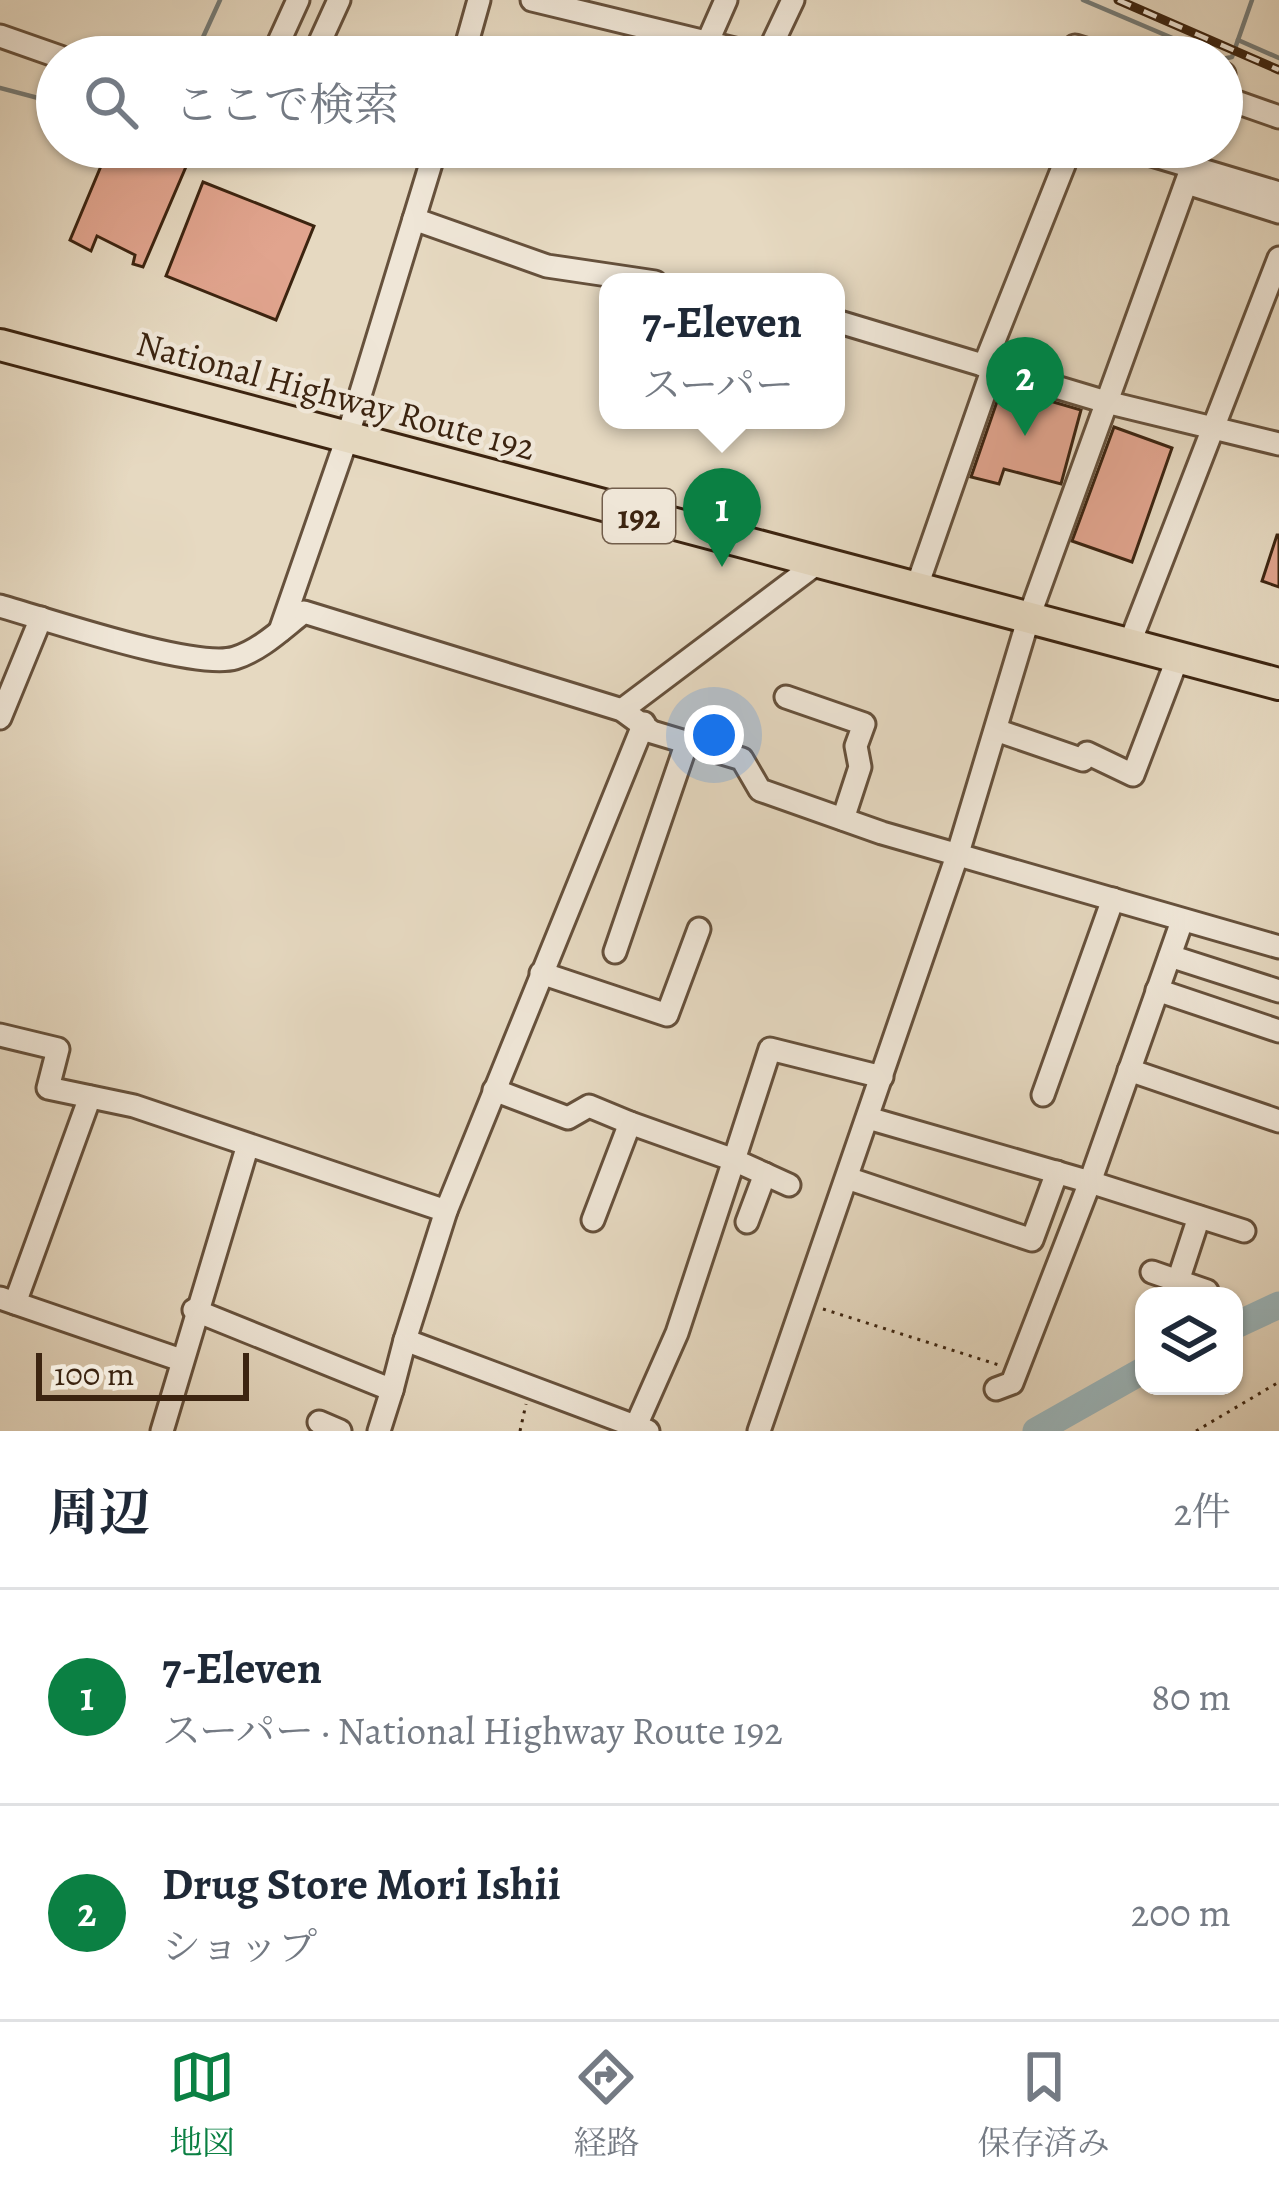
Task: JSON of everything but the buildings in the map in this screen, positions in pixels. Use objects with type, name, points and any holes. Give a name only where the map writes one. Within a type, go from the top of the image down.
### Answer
[{"type":"highway","name":"National Highway Route 192","points":[[0,345],[1279,684]]},
{"type":"street","points":[[282,36],[298,0]]},
{"type":"street","points":[[323,36],[339,0]]},
{"type":"street","points":[[469,36],[479,0]]},
{"type":"street","points":[[532,0],[687,36]]},
{"type":"street","points":[[710,36],[726,0]]},
{"type":"street","points":[[777,36],[793,0]]},
{"type":"street","points":[[0,36],[36,49]]},
{"type":"street","points":[[1243,96],[1279,117]]},
{"type":"street","points":[[280,631],[347,438],[430,168]]},
{"type":"street","points":[[916,589],[988,367],[1063,168]]},
{"type":"street","points":[[759,1431],[958,853],[1029,617],[1192,168]]},
{"type":"street","points":[[1197,168],[1279,212]]},
{"type":"street","points":[[1199,168],[1279,194]]},
{"type":"street","points":[[415,218],[547,266],[599,274]]},
{"type":"street","points":[[1130,645],[1279,258]]},
{"type":"street","points":[[845,323],[1106,402],[1279,444]]},
{"type":"street","points":[[622,710],[816,564]]},
{"type":"street","points":[[0,606],[165,651],[228,661],[304,612],[622,710],[652,732],[742,760],[760,790],[843,819],[1279,947]]},
{"type":"street","points":[[0,718],[41,618]]},
{"type":"street","points":[[996,730],[1083,760],[1087,752],[1133,775],[1178,657]]},
{"type":"street","points":[[786,697],[864,724],[856,746],[860,767],[843,819]]},
{"type":"street","points":[[379,1431],[446,1211],[644,723]]},
{"type":"street","points":[[614,952],[687,742]]},
{"type":"street","points":[[1043,1095],[1113,899]]},
{"type":"street","points":[[996,1389],[1012,1383],[1090,1182],[1182,921]]},
{"type":"street","points":[[541,973],[667,1015],[699,929]]},
{"type":"street","points":[[1170,956],[1279,991]]},
{"type":"street","points":[[1157,991],[1279,1031]]},
{"type":"street","points":[[0,1035],[58,1049],[48,1088],[134,1106],[247,1148],[446,1211]]},
{"type":"street","points":[[405,1340],[642,1430],[770,1049],[882,1077]]},
{"type":"street","points":[[1130,1070],[1279,1120]]},
{"type":"street","points":[[494,1090],[568,1118],[589,1106],[790,1185]]},
{"type":"street","points":[[90,1097],[7,1300],[181,1360]]},
{"type":"street","points":[[868,1118],[1244,1231]]},
{"type":"street","points":[[593,1220],[630,1123]]},
{"type":"street","points":[[162,1431],[194,1310],[247,1148]]},
{"type":"street","points":[[847,1178],[1032,1240],[1057,1172]]},
{"type":"street","points":[[747,1222],[765,1174]]},
{"type":"street","points":[[1178,1281],[1199,1216]]},
{"type":"street","points":[[1152,1272],[1196,1287]]},
{"type":"street","points":[[194,1310],[392,1390]]},
{"type":"path","points":[[804,1303],[1017,1370]]},
{"type":"path","points":[[1196,1431],[1279,1382]]},
{"type":"path","points":[[520,1431],[530,1390]]},
{"type":"waterway","points":[[204,36],[220,0]]},
{"type":"waterway","points":[[1083,0],[1168,36]]},
{"type":"waterway","points":[[1239,36],[1252,0]]},
{"type":"waterway","points":[[1243,42],[1279,58]]},
{"type":"waterway","points":[[0,88],[36,97]]},
{"type":"waterway","points":[[1243,1322],[1279,1305]]},
{"type":"waterway","points":[[1036,1431],[1135,1375]]},
{"type":"railway","points":[[1118,0],[1201,36]]},
{"type":"railway","points":[[1243,54],[1279,70]]},
{"type":"place","name":"Drug Store Mori Ishii","points":[[1025,436]]},
{"type":"place","name":"7-Eleven","points":[[722,567]]}]
